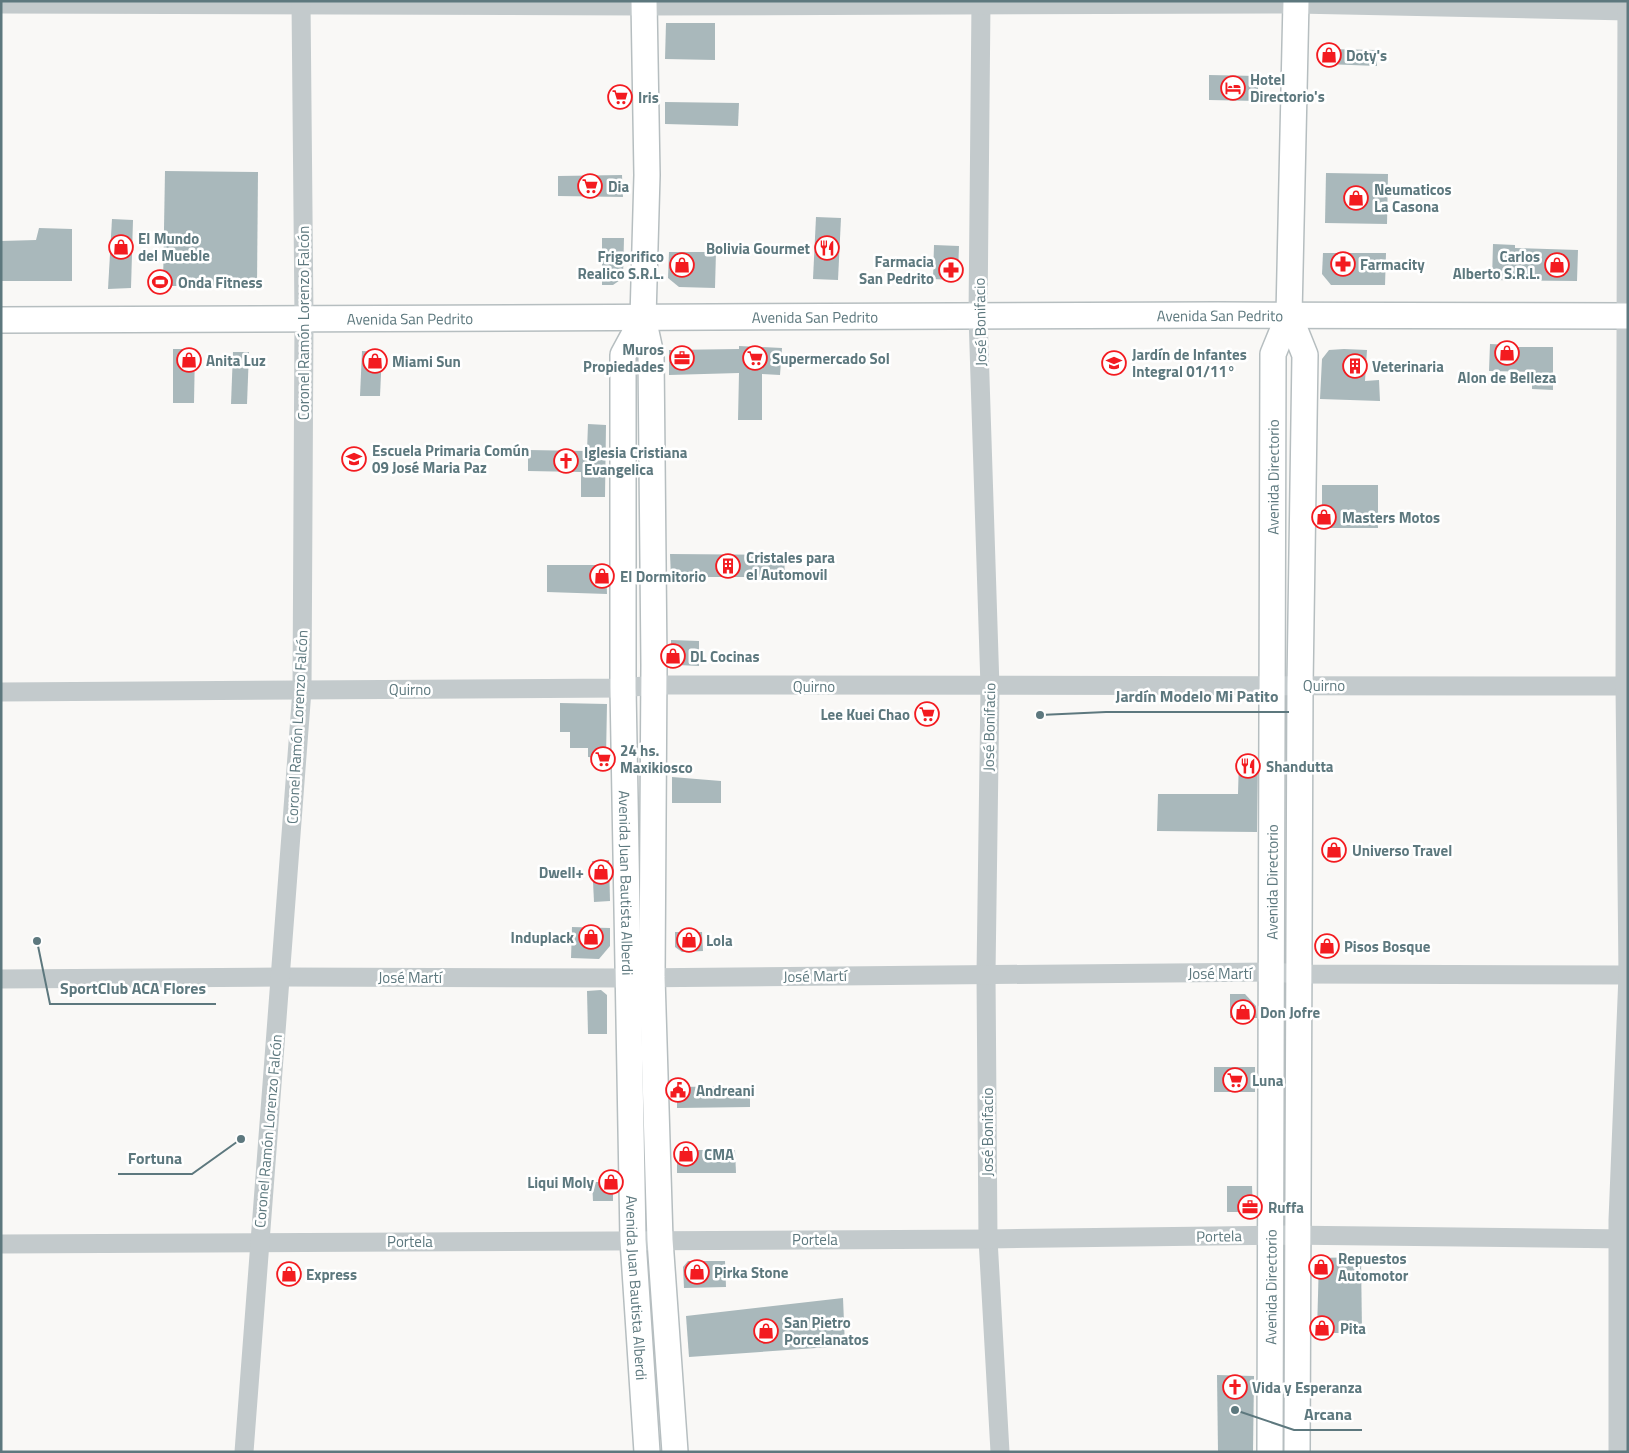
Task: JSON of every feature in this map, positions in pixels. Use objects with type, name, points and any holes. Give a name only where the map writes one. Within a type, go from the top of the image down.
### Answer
[{"type":"main road","name":"Avenida Directorio","points":[[1270,1452],[1273,972],[1273,354],[1289,315],[1296,3]]},
{"type":"main road","name":"Avenida Juan Bautista Alberdi","points":[[644,4],[646,174],[643,318],[651,355],[654,686],[640,978],[633,1240],[647,1452]]},
{"type":"main road","name":"Avenida Directorio","points":[[1289,315],[1305,356],[1300,685],[1296,1235],[1297,1452]]},
{"type":"main road","name":"Avenida San Pedrito","points":[[1,320],[1289,315],[1626,316]]},
{"type":"main road","name":"Avenida Juan Bautista Alberdi","points":[[643,318],[623,355],[623,688],[640,978],[675,1452]]},
{"type":"street","name":"Coronel Ramón Lorenzo Falcón","points":[[244,1452],[259,1242],[282,976],[302,690],[304,318],[301,3]]},
{"type":"street","points":[[1,4],[1296,3],[1627,8],[1626,686],[1628,975],[1618,1452]]},
{"type":"street","name":"José Bonifacio","points":[[981,4],[978,316],[990,687],[986,974],[988,1239],[1000,1452]]},
{"type":"street","name":"Quirno","points":[[1,692],[623,688],[654,686],[1626,686]]},
{"type":"street","name":"José Martí","points":[[1,980],[282,976],[640,978],[1273,972],[1298,974],[1628,975]]},
{"type":"street","name":"Portela","points":[[1,1244],[988,1239],[1271,1235],[1623,1239]]},
{"type":"building","points":[[666,23],[715,23],[715,60],[665,59]]},
{"type":"building","points":[[1325,49],[1377,50],[1377,66],[1325,64]]},
{"type":"building","name":"Hotel Directorio's","points":[[1209,75],[1258,76],[1258,101],[1209,100]]},
{"type":"building","points":[[665,102],[739,103],[738,126],[665,124]]},
{"type":"building","points":[[165,171],[258,172],[257,286],[163,286]]},
{"type":"building","name":"Neumaticos La Casona","points":[[1326,173],[1388,174],[1387,224],[1325,223]]},
{"type":"building","name":"Dia","points":[[622,175],[623,197],[558,196],[558,176]]},
{"type":"building","name":"Bolivia Gourmet","points":[[816,217],[841,218],[838,280],[813,279]]},
{"type":"building","name":"El Mundo del Mueble","points":[[112,219],[133,220],[131,288],[108,289]]},
{"type":"building","points":[[39,228],[72,229],[72,281],[1,281],[1,241],[36,240]]},
{"type":"building","points":[[602,238],[624,238],[623,278],[613,285],[602,285]]},
{"type":"building","points":[[1493,244],[1515,245],[1515,248],[1578,250],[1577,281],[1492,280]]},
{"type":"building","points":[[934,245],[959,246],[958,274],[952,280],[933,279]]},
{"type":"building","points":[[669,252],[716,252],[715,288],[679,287],[668,278]]},
{"type":"building","name":"Farmacity","points":[[1323,253],[1386,253],[1385,285],[1331,285],[1322,274]]},
{"type":"building","points":[[1490,344],[1512,345],[1512,347],[1553,347],[1553,390],[1532,389],[1532,372],[1489,371]]},
{"type":"building","points":[[739,346],[782,348],[780,375],[762,374],[762,420],[738,420],[739,373],[669,375],[669,350],[739,349]]},
{"type":"building","points":[[173,349],[195,349],[194,403],[173,403]]},
{"type":"building","points":[[1329,350],[1367,350],[1365,381],[1379,380],[1380,401],[1320,399],[1322,359]]},
{"type":"building","points":[[362,351],[382,352],[380,396],[360,396]]},
{"type":"building","points":[[233,352],[249,352],[247,404],[231,404]]},
{"type":"building","points":[[588,424],[606,425],[605,497],[581,497],[581,472],[528,471],[528,450],[587,451]]},
{"type":"building","points":[[1322,485],[1378,485],[1378,528],[1322,528]]},
{"type":"building","name":"Cristales para el Automovil","points":[[670,554],[784,555],[785,577],[671,577]]},
{"type":"building","points":[[547,565],[606,565],[607,594],[547,592]]},
{"type":"building","points":[[671,640],[699,641],[699,666],[677,665],[671,658]]},
{"type":"building","points":[[560,703],[607,704],[606,758],[588,757],[588,748],[570,748],[570,732],[560,732]]},
{"type":"building","points":[[1239,759],[1258,759],[1257,832],[1157,831],[1158,794],[1238,794]]},
{"type":"building","points":[[672,777],[721,781],[721,803],[672,803]]},
{"type":"building","points":[[609,860],[610,901],[594,902],[592,861]]},
{"type":"building","name":"Induplack","points":[[572,927],[610,928],[610,946],[599,959],[571,958]]},
{"type":"building","name":"Lola","points":[[675,932],[702,932],[703,951],[682,952],[675,947]]},
{"type":"building","points":[[601,990],[607,995],[607,1034],[588,1034],[587,991]]},
{"type":"building","name":"Don Jofre","points":[[1230,994],[1245,994],[1256,1006],[1257,1018],[1230,1018]]},
{"type":"building","name":"Luna","points":[[1214,1067],[1255,1067],[1255,1092],[1214,1092]]},
{"type":"building","points":[[750,1086],[750,1107],[677,1108],[677,1087]]},
{"type":"building","points":[[677,1150],[735,1150],[736,1173],[677,1173]]},
{"type":"building","points":[[592,1182],[613,1182],[613,1201],[593,1201]]},
{"type":"building","points":[[1227,1186],[1252,1186],[1253,1212],[1227,1212]]},
{"type":"building","points":[[1361,1257],[1362,1333],[1317,1333],[1319,1258]]},
{"type":"building","points":[[688,1261],[725,1261],[726,1287],[684,1288],[683,1267]]},
{"type":"building","name":"San Pietro Porcelanatos","points":[[843,1298],[845,1346],[689,1357],[686,1316]]},
{"type":"building","points":[[1217,1375],[1254,1376],[1253,1452],[1218,1452]]},
{"type":"place","name":"Doty's","points":[[1329,55]]},
{"type":"place","name":"Hotel Directorio's","points":[[1233,88]]},
{"type":"place","name":"Iris","points":[[620,97]]},
{"type":"place","name":"Dia","points":[[590,186]]},
{"type":"place","name":"Neumaticos La Casona","points":[[1356,198]]},
{"type":"place","name":"El Mundo del Mueble","points":[[121,247]]},
{"type":"place","name":"Bolivia Gourmet","points":[[827,248]]},
{"type":"place","name":"Farmacity","points":[[1343,264]]},
{"type":"place","name":"Frigorifico Realico S.R.L.","points":[[682,265]]},
{"type":"place","name":"Carlos Alberto S.R.L.","points":[[1557,265]]},
{"type":"place","name":"Farmacia San Pedrito","points":[[951,270]]},
{"type":"place","name":"Onda Fitness","points":[[160,282]]},
{"type":"place","name":"Alon de Belleza","points":[[1507,353]]},
{"type":"place","name":"Muros Propiedades","points":[[682,358]]},
{"type":"place","name":"Supermercado Sol","points":[[755,358]]},
{"type":"place","name":"Anita Luz","points":[[189,360]]},
{"type":"place","name":"Miami Sun","points":[[375,361]]},
{"type":"place","name":"Jardín de Infantes Integral 01/11°","points":[[1114,363]]},
{"type":"place","name":"Veterinaria","points":[[1355,366]]},
{"type":"place","name":"Escuela Primaria Común 09 José Maria Paz","points":[[354,459]]},
{"type":"place","name":"Iglesia Cristiana Evangelica","points":[[566,461]]},
{"type":"place","name":"Masters Motos","points":[[1324,517]]},
{"type":"place","name":"Cristales para el Automovil","points":[[728,566]]},
{"type":"place","name":"El Dormitorio","points":[[602,576]]},
{"type":"place","name":"DL Cocinas","points":[[673,656]]},
{"type":"place","name":"Lee Kuei Chao","points":[[927,714]]},
{"type":"place","name":"Jardín Modelo Mi Patito","points":[[1040,715]]},
{"type":"place","name":"24 hs. Maxikiosco","points":[[603,759]]},
{"type":"place","name":"Shandutta","points":[[1248,766]]},
{"type":"place","name":"Universo Travel","points":[[1334,850]]},
{"type":"place","name":"Dwell+","points":[[601,872]]},
{"type":"place","name":"Induplack","points":[[591,937]]},
{"type":"place","name":"Lola","points":[[689,940]]},
{"type":"place","name":"SportClub ACA Flores","points":[[37,941]]},
{"type":"place","name":"Pisos Bosque","points":[[1327,946]]},
{"type":"place","name":"Don Jofre","points":[[1243,1012]]},
{"type":"place","name":"Luna","points":[[1235,1080]]},
{"type":"place","name":"Andreani","points":[[678,1090]]},
{"type":"place","name":"Fortuna","points":[[241,1139]]},
{"type":"place","name":"CMA","points":[[686,1154]]},
{"type":"place","name":"Liqui Moly","points":[[611,1182]]},
{"type":"place","name":"Ruffa","points":[[1250,1207]]},
{"type":"place","name":"Repuestos Automotor","points":[[1321,1267]]},
{"type":"place","name":"Pirka Stone","points":[[697,1272]]},
{"type":"place","name":"Express","points":[[289,1274]]},
{"type":"place","name":"Pita","points":[[1322,1328]]},
{"type":"place","name":"San Pietro Porcelanatos","points":[[766,1331]]},
{"type":"place","name":"Vida y Esperanza","points":[[1235,1387]]},
{"type":"place","name":"Arcana","points":[[1235,1410]]}]
